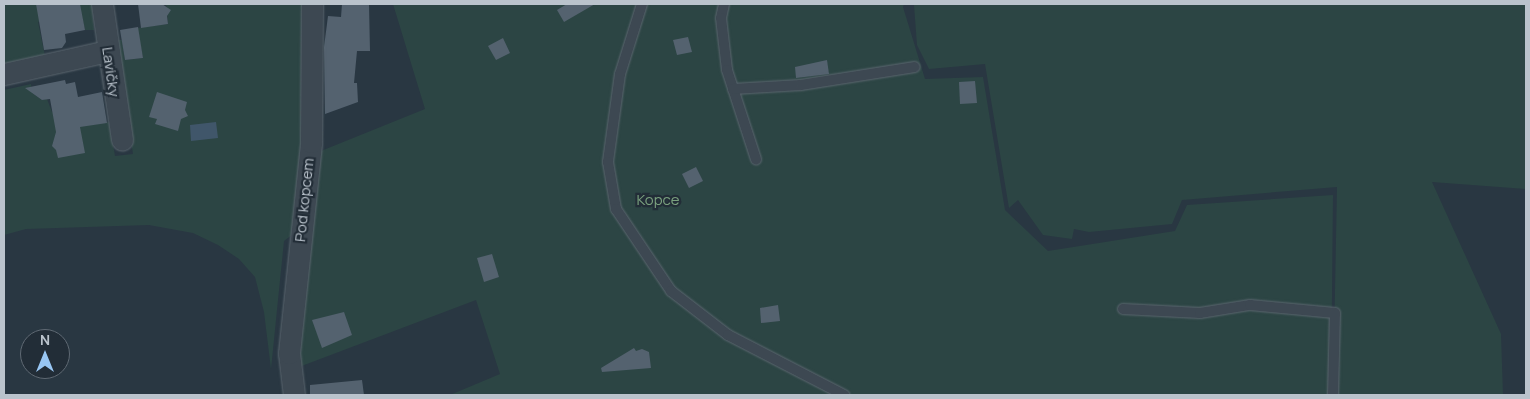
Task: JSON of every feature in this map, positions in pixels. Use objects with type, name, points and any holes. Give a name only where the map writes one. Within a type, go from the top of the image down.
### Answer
[{"type":"street","name":"Lavičky","points":[[102,4],[122,140]]},
{"type":"street","name":"Pod kopcem","points":[[294,395],[289,353],[310,142],[312,4]]},
{"type":"street","points":[[4,74],[108,51]]},
{"type":"lane","points":[[642,4],[620,74],[608,162],[616,209],[671,291],[728,335],[844,395]]},
{"type":"lane","points":[[724,4],[721,18],[727,70],[756,160]]},
{"type":"lane","points":[[733,89],[801,85],[915,67]]},
{"type":"lane","points":[[1123,309],[1200,313],[1250,305],[1335,313],[1333,395]]},
{"type":"green space","points":[[4,4],[92,4],[94,30],[85,30],[81,13],[38,22],[45,56],[4,65]]},
{"type":"green space","points":[[166,4],[303,4],[304,150],[297,231],[284,241],[271,369],[264,312],[255,277],[239,259],[218,245],[193,233],[149,225],[26,229],[4,235],[4,90],[31,84],[32,93],[42,100],[47,99],[52,112],[91,125],[109,122],[115,156],[133,154],[116,40],[122,40],[125,60],[143,58],[137,28],[168,24]]},
{"type":"green space","name":"Kopce","points":[[393,4],[904,4],[903,7],[925,79],[983,77],[1005,210],[1048,251],[1175,231],[1187,205],[1333,195],[1331,395],[450,395],[500,374],[476,300],[299,367],[316,153],[425,109]]},
{"type":"green space","points":[[1526,4],[1526,189],[1432,182],[1501,334],[1503,395],[1333,395],[1337,187],[1182,200],[1172,224],[1089,232],[1074,229],[1072,239],[1043,235],[1018,200],[1009,208],[985,64],[929,69],[917,45],[914,5]]},
{"type":"water","points":[[216,122],[218,138],[191,141],[190,125]]},
{"type":"building","points":[[36,4],[80,4],[85,30],[65,34],[66,42],[62,48],[44,50]]},
{"type":"building","points":[[138,4],[162,4],[171,10],[167,16],[168,24],[141,28]]},
{"type":"building","points":[[342,4],[369,4],[370,51],[357,51],[354,83],[357,83],[358,102],[325,114],[324,47],[328,16],[341,17]]},
{"type":"building","points":[[567,4],[595,4],[564,22],[557,10]]},
{"type":"building","points":[[138,27],[143,58],[125,60],[120,30]]},
{"type":"building","points":[[688,37],[692,52],[677,55],[673,40]]},
{"type":"building","points":[[503,38],[510,53],[496,60],[488,46]]},
{"type":"building","points":[[827,60],[829,74],[796,78],[795,67]]},
{"type":"building","points":[[65,80],[66,84],[75,82],[78,97],[102,92],[107,123],[80,127],[85,153],[58,158],[56,150],[52,146],[56,132],[50,99],[42,100],[25,88]]},
{"type":"building","points":[[975,81],[977,103],[960,104],[959,82]]},
{"type":"building","points":[[157,92],[187,102],[185,110],[188,116],[181,119],[178,131],[155,124],[157,119],[149,117]]},
{"type":"building","points":[[696,167],[703,181],[689,188],[682,174]]},
{"type":"building","points":[[492,254],[499,277],[484,282],[477,258]]},
{"type":"building","points":[[778,305],[780,321],[761,323],[760,308]]},
{"type":"building","points":[[344,312],[352,335],[322,348],[312,320]]},
{"type":"building","points":[[634,348],[636,351],[642,349],[649,352],[651,368],[602,372],[601,368]]},
{"type":"building","points":[[362,380],[364,395],[310,395],[310,385]]}]
